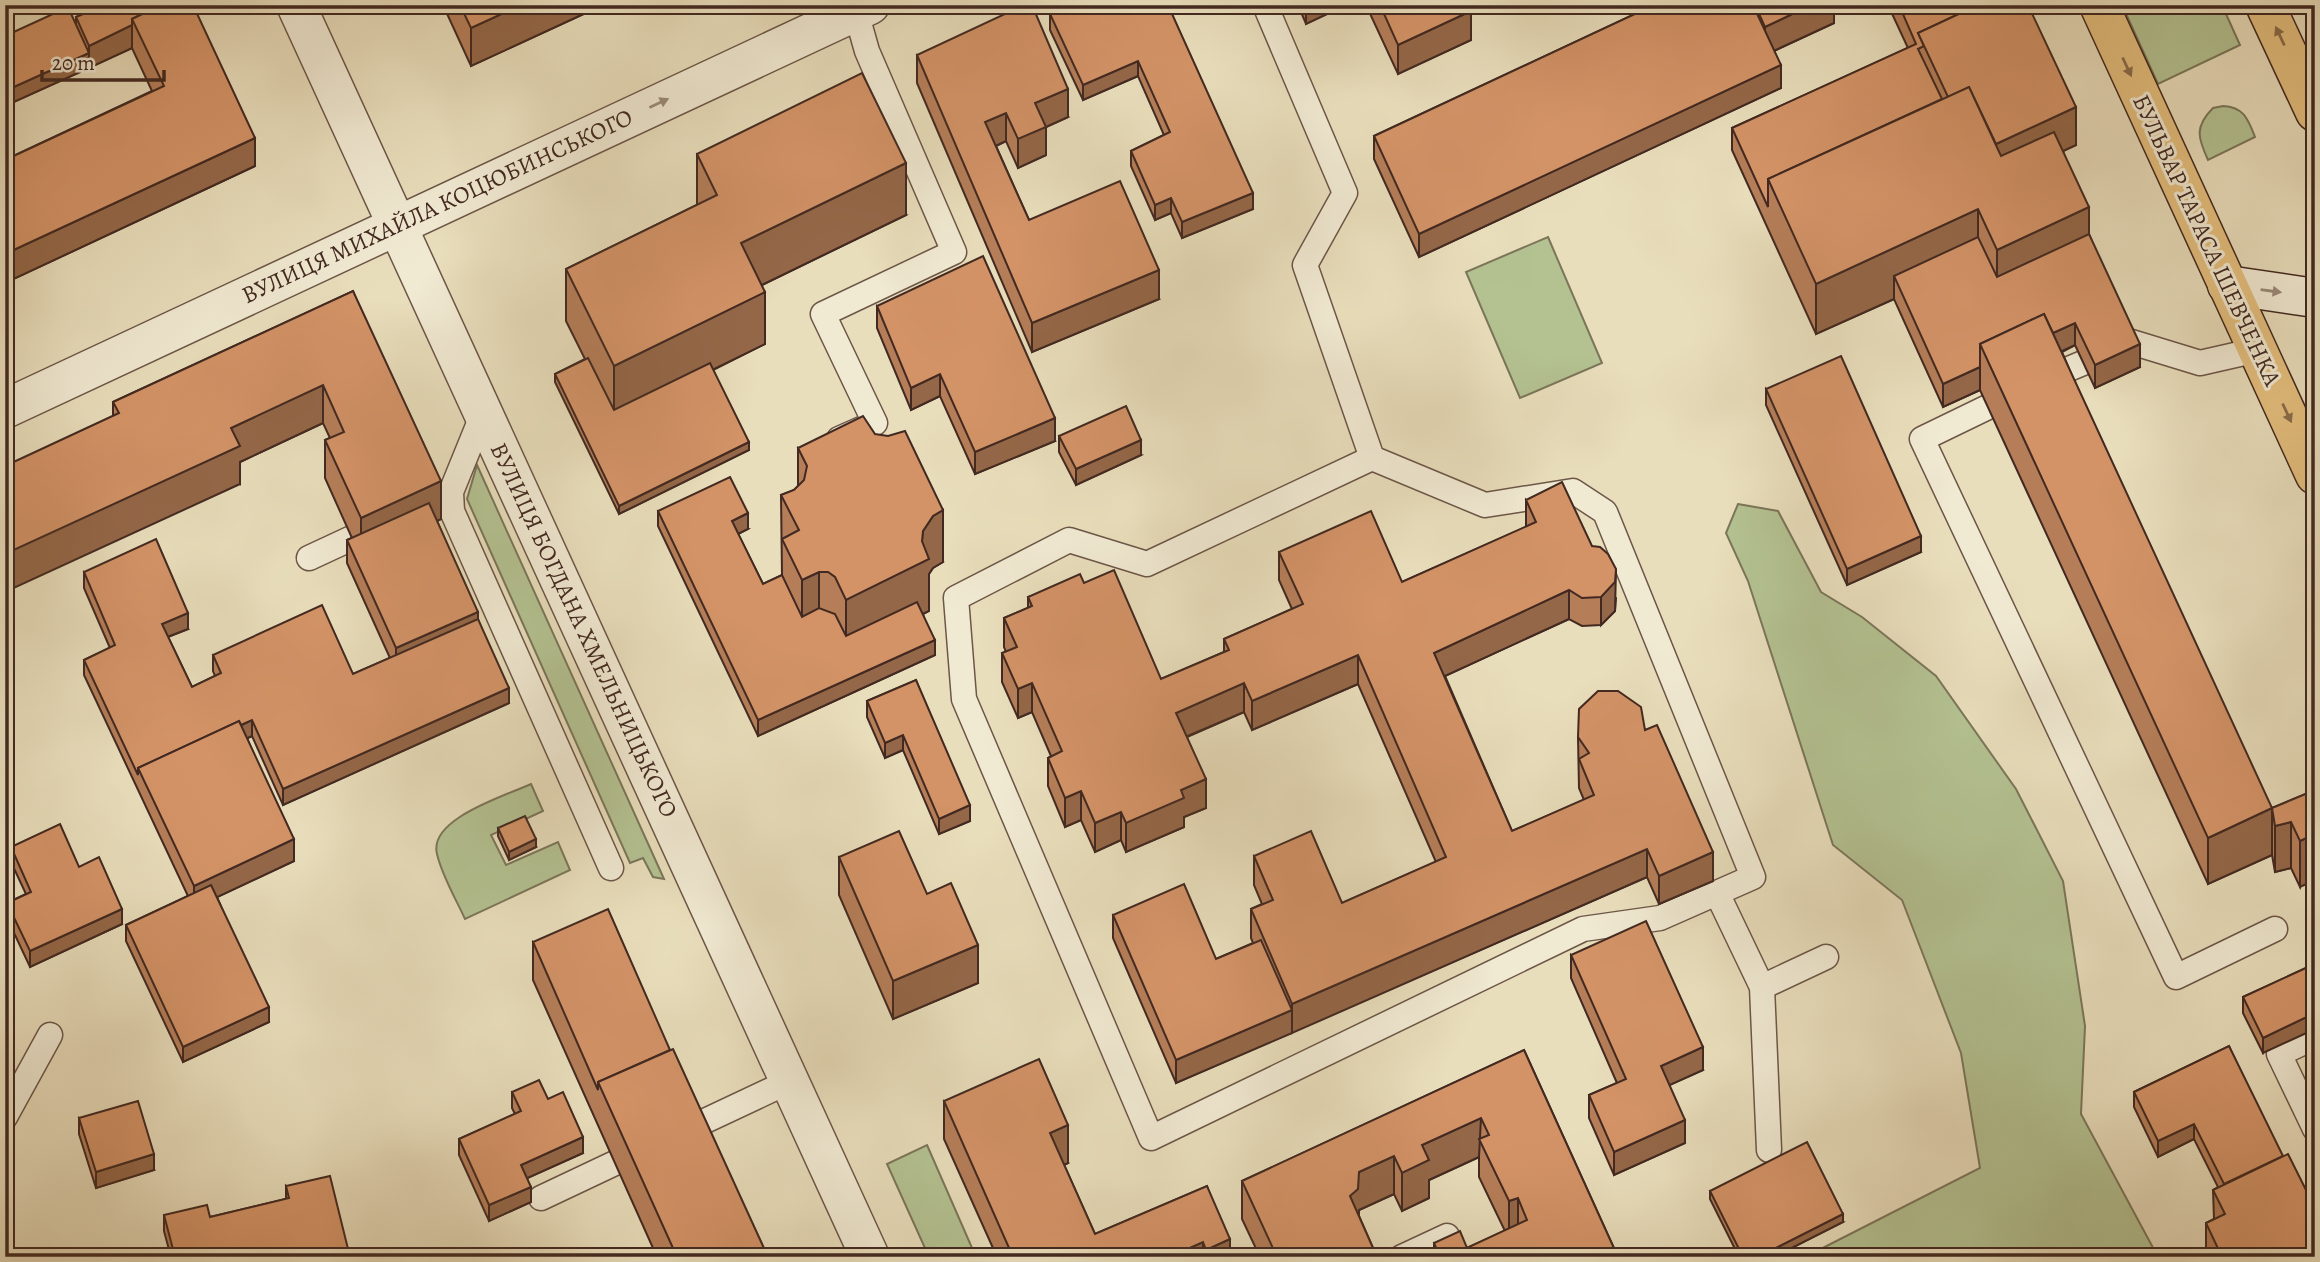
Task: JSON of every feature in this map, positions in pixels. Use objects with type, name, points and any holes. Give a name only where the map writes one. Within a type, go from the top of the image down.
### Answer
[{"type":"main road","name":"БУЛЬВАР ТАРАСА ШЕВЧЕНКА","points":[[2099,5],[2315,475]]},
{"type":"main road","points":[[2265,5],[2315,112]]},
{"type":"street","name":"ВУЛИЦЯ БОГДАНА ХМЕЛЬНИЦЬКОГО","points":[[296,5],[870,1257]]},
{"type":"street","name":"ВУЛИЦЯ МИХАЙЛА КОЦЮБИНСЬКОГО","points":[[5,409],[863,8]]},
{"type":"street","points":[[2227,285],[2315,298]]},
{"type":"lane","points":[[1265,5],[1345,193],[1304,265],[1372,458]]},
{"type":"lane","points":[[827,444],[875,423],[822,314],[954,252],[867,51],[863,8]]},
{"type":"lane","points":[[2128,341],[2200,363],[2257,350]]},
{"type":"lane","points":[[2052,376],[2083,363]]},
{"type":"lane","points":[[1988,407],[1923,439],[2176,977],[2275,929]]},
{"type":"lane","points":[[484,411],[442,496],[452,511],[611,869]]},
{"type":"lane","points":[[1372,458],[1485,505],[1573,491],[1605,512],[1752,877],[1660,918],[1583,929],[1151,1138],[964,699],[956,598],[1069,540],[1147,564],[1372,458]]},
{"type":"lane","points":[[309,558],[352,538]]},
{"type":"lane","points":[[1717,893],[1762,987],[1769,1150]]},
{"type":"lane","points":[[1762,987],[1826,957]]},
{"type":"lane","points":[[5,1117],[50,1035]]},
{"type":"lane","points":[[2315,1037],[2278,1054],[2315,1129]]},
{"type":"lane","points":[[688,1129],[790,1081]]},
{"type":"lane","points":[[541,1198],[615,1163]]},
{"type":"lane","points":[[1402,1257],[1447,1236]]},
{"type":"green space","points":[[2122,5],[2222,5],[2240,45],[2158,84]]},
{"type":"green space","points":[[2223,106],[2241,112],[2255,137],[2208,160],[2200,139],[2200,127],[2213,108]]},
{"type":"green space","points":[[1548,237],[1602,363],[1520,398],[1466,272]]},
{"type":"green space","points":[[477,465],[664,879],[653,877],[643,858],[630,863],[467,499]]},
{"type":"green space","points":[[1738,504],[1778,511],[1821,592],[1862,617],[1936,676],[2016,789],[2063,881],[2085,1026],[2081,1114],[2158,1257],[1805,1257],[1980,1168],[1961,1053],[1902,900],[1833,845],[1748,581],[1726,533]]},
{"type":"green space","points":[[531,784],[543,811],[491,835],[506,865],[558,842],[570,870],[465,919],[442,871],[437,854],[437,841],[444,830],[471,810]]},
{"type":"green space","points":[[927,1145],[976,1257],[929,1257],[887,1164]]},
{"type":"building","points":[[93,5],[161,5],[132,19],[132,25],[89,46],[76,17],[95,9]]},
{"type":"building","points":[[161,5],[193,5],[255,138],[5,254],[5,160],[164,86],[132,19]]},
{"type":"building","points":[[460,5],[521,5],[471,28]]},
{"type":"building","points":[[1024,5],[1032,5],[1068,89],[1035,103],[1046,127],[1018,139],[1006,113],[985,122],[1029,220],[1120,181],[1159,270],[1032,323],[917,55]]},
{"type":"building","points":[[1071,5],[1168,5],[1253,193],[1182,222],[1171,198],[1155,205],[1131,151],[1170,132],[1138,61],[1083,85],[1050,14]]},
{"type":"building","points":[[1380,5],[1468,5],[1471,11],[1398,45]]},
{"type":"building","points":[[1654,5],[1753,5],[1781,65],[1419,234],[1374,136]]},
{"type":"building","points":[[1755,5],[1811,5],[1765,27]]},
{"type":"building","points":[[1899,5],[1978,5],[1918,33],[1924,46],[1918,49],[1942,99],[1768,179],[1768,207],[1732,128],[1916,44]]},
{"type":"building","points":[[1978,5],[2028,5],[2076,107],[1996,144],[1969,87],[1948,97],[1918,33]]},
{"type":"building","points":[[68,7],[89,53],[5,91],[5,36]]},
{"type":"building","points":[[862,73],[906,163],[741,243],[765,292],[614,366],[566,269],[717,195],[697,154]]},
{"type":"building","points":[[1969,87],[2001,156],[2054,132],[2089,207],[1997,250],[1978,209],[1816,284],[1768,179]]},
{"type":"building","points":[[2089,234],[2140,344],[2095,365],[2075,323],[2053,333],[2044,314],[1980,344],[1980,367],[1943,384],[1894,276],[1978,237],[1997,277]]},
{"type":"building","points":[[983,256],[1055,418],[975,452],[940,374],[911,388],[877,306]]},
{"type":"building","points":[[353,291],[441,481],[361,518],[325,440],[344,432],[323,385],[231,428],[240,446],[5,554],[5,466],[119,413],[113,402]]},
{"type":"building","points":[[2044,314],[2272,808],[2208,838],[1980,344]]},
{"type":"building","points":[[1841,356],[1921,536],[1847,569],[1766,389]]},
{"type":"building","points":[[588,358],[614,410],[710,363],[749,442],[619,506],[555,374]]},
{"type":"building","points":[[1126,406],[1141,440],[1076,469],[1059,436]]},
{"type":"building","points":[[863,416],[875,434],[888,436],[905,431],[943,510],[933,516],[923,531],[922,541],[929,559],[846,600],[835,577],[828,572],[819,572],[802,580],[782,539],[799,530],[781,495],[794,490],[804,480],[807,466],[798,448]]},
{"type":"building","points":[[730,477],[748,513],[732,521],[763,584],[782,575],[802,617],[819,608],[835,614],[846,636],[917,602],[935,640],[758,720],[658,511]]},
{"type":"building","points":[[1562,482],[1592,546],[1600,547],[1608,554],[1616,569],[1615,582],[1601,597],[1582,598],[1569,590],[1434,653],[1512,831],[1594,795],[1579,759],[1589,753],[1578,737],[1579,709],[1598,691],[1618,691],[1641,707],[1645,730],[1657,725],[1713,852],[1659,876],[1647,849],[1292,1004],[1251,909],[1273,900],[1254,856],[1311,831],[1342,903],[1446,857],[1358,655],[1252,701],[1244,683],[1176,713],[1206,779],[1181,790],[1184,798],[1126,823],[1121,812],[1095,823],[1081,791],[1065,798],[1048,758],[1062,751],[1032,683],[1018,689],[1002,653],[1017,647],[1004,618],[1032,606],[1028,597],[1080,574],[1084,583],[1114,570],[1161,679],[1229,650],[1224,639],[1303,604],[1279,552],[1371,511],[1402,582],[1536,522],[1526,500]]},
{"type":"building","points":[[429,503],[478,612],[396,648],[347,540]]},
{"type":"building","points":[[156,539],[188,613],[162,624],[192,687],[221,673],[213,655],[322,605],[353,674],[478,619],[509,688],[283,789],[252,720],[241,725],[239,721],[138,768],[138,775],[84,660],[115,645],[84,572]]},
{"type":"building","points":[[916,680],[970,805],[939,819],[903,735],[885,743],[867,701]]},
{"type":"building","points":[[239,721],[294,839],[194,886],[138,768]]},
{"type":"building","points":[[2315,790],[2315,834],[2300,841],[2291,822],[2275,826],[2272,808]]},
{"type":"building","points":[[525,816],[536,839],[509,852],[498,828]]},
{"type":"building","points":[[60,824],[79,867],[99,857],[122,909],[30,951],[7,903],[31,892],[11,847]]},
{"type":"building","points":[[899,831],[927,894],[951,883],[978,945],[893,981],[839,857]]},
{"type":"building","points":[[1184,884],[1216,959],[1261,940],[1292,1010],[1176,1060],[1113,915]]},
{"type":"building","points":[[211,885],[269,1007],[183,1047],[126,925]]},
{"type":"building","points":[[608,909],[670,1050],[598,1082],[598,1090],[533,942]]},
{"type":"building","points":[[1646,921],[1703,1047],[1661,1066],[1685,1120],[1614,1152],[1589,1095],[1626,1079],[1571,955]]},
{"type":"building","points":[[2308,967],[2315,980],[2315,1013],[2263,1038],[2243,997]]},
{"type":"building","points":[[2229,1046],[2283,1156],[2224,1184],[2194,1124],[2158,1141],[2134,1092]]},
{"type":"building","points":[[673,1049],[768,1257],[677,1257],[598,1082]]},
{"type":"building","points":[[1524,1050],[1618,1257],[1440,1257],[1434,1243],[1460,1231],[1467,1248],[1527,1220],[1518,1198],[1509,1201],[1479,1139],[1489,1135],[1481,1118],[1422,1145],[1429,1160],[1402,1173],[1394,1156],[1359,1172],[1358,1189],[1350,1196],[1377,1257],[1277,1257],[1242,1181]]},
{"type":"building","points":[[1039,1059],[1068,1125],[1050,1133],[1095,1234],[1207,1186],[1230,1239],[1206,1250],[1203,1242],[1169,1257],[1152,1257],[1149,1249],[1137,1254],[1138,1257],[1013,1257],[944,1101]]},
{"type":"building","points":[[539,1080],[548,1099],[563,1092],[583,1137],[521,1165],[531,1187],[489,1205],[459,1139],[521,1111],[512,1092]]},
{"type":"building","points":[[138,1101],[154,1154],[96,1172],[79,1118]]},
{"type":"building","points":[[1807,1142],[1843,1214],[1758,1257],[1743,1257],[1710,1191]]},
{"type":"building","points":[[2288,1154],[2315,1208],[2315,1257],[2222,1257],[2206,1223],[2225,1214],[2213,1190]]},
{"type":"building","points":[[330,1176],[350,1257],[175,1257],[164,1215],[207,1205],[210,1217],[289,1198],[286,1186]]}]
